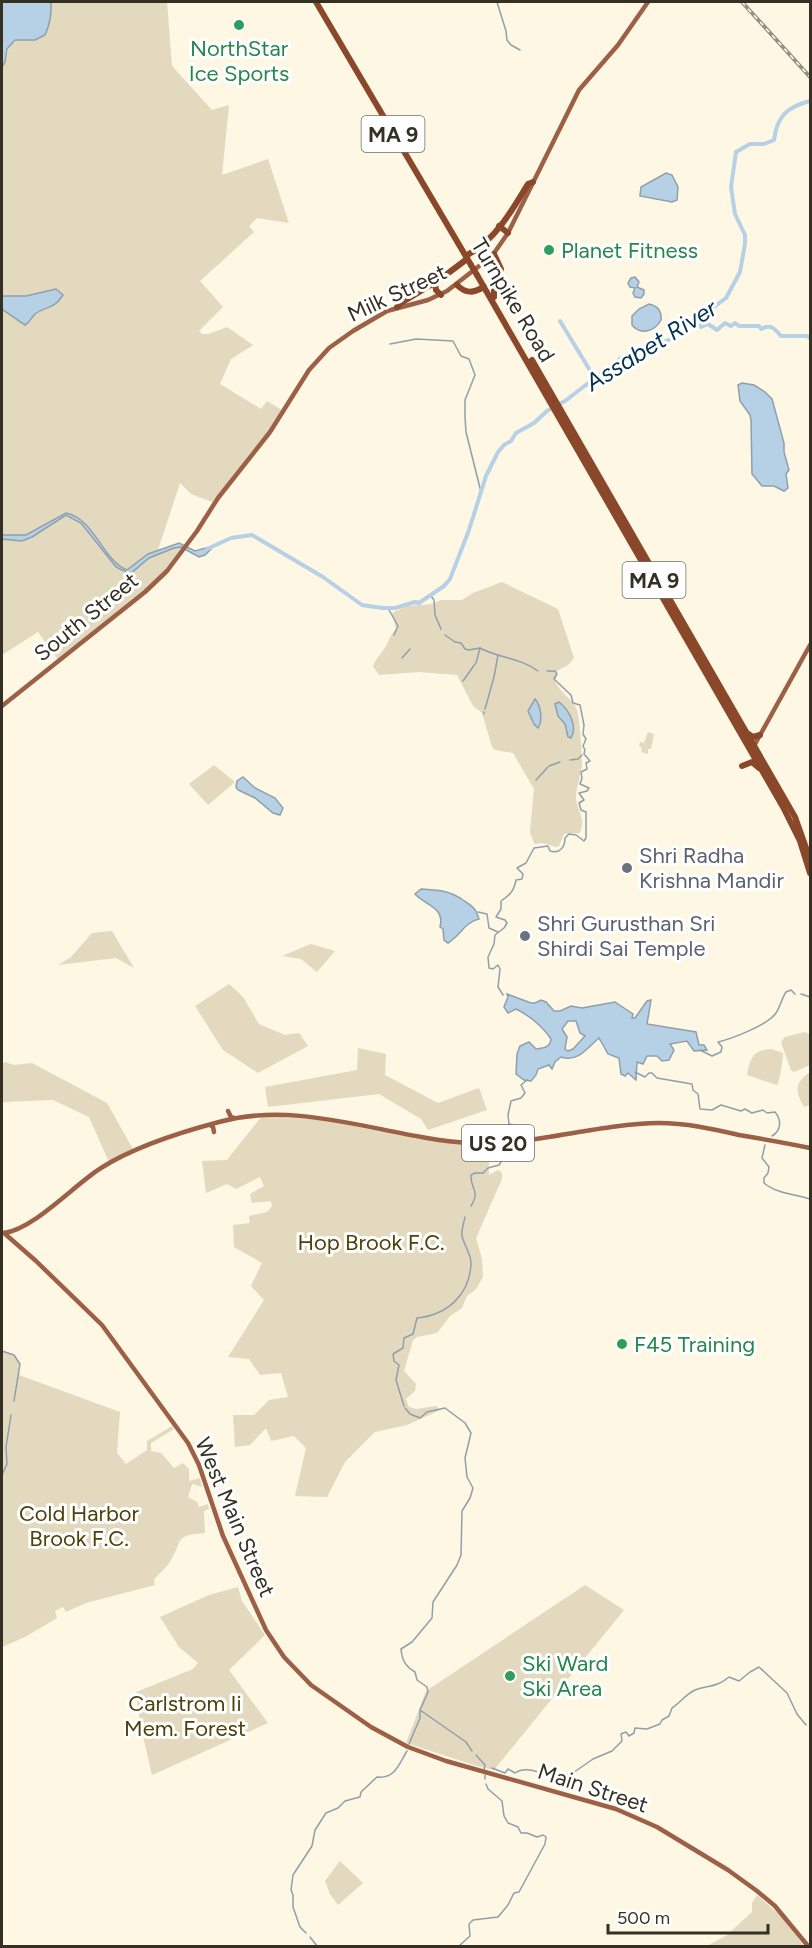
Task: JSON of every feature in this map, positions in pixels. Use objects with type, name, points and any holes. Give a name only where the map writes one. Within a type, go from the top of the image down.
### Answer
[{"type":"highway","name":"Turnpike Road","points":[[318,2],[747,733],[763,771],[794,829],[810,873]]},
{"type":"highway","points":[[398,307],[470,260],[499,226],[528,184],[533,182]]},
{"type":"highway","points":[[499,226],[508,233]]},
{"type":"highway","points":[[494,254],[501,266],[493,287],[494,297]]},
{"type":"highway","points":[[457,285],[469,292],[496,279]]},
{"type":"highway","points":[[435,283],[436,290],[441,295]]},
{"type":"highway","name":"Turnpike Road","points":[[484,283],[795,817],[810,859]]},
{"type":"highway","points":[[651,566],[668,572]]},
{"type":"highway","points":[[747,733],[753,737],[760,735]]},
{"type":"highway","points":[[742,766],[750,762],[763,771]]},
{"type":"main road","name":"Milk Street","points":[[185,548],[199,532],[218,498],[270,432],[315,362],[345,336],[371,320],[398,307],[441,295],[457,285],[494,254],[508,233],[579,90],[620,43],[648,2]]},
{"type":"main road","name":"South Street","points":[[2,706],[145,592],[167,571],[185,548]]},
{"type":"main road","points":[[753,748],[810,645]]},
{"type":"main road","points":[[228,1111],[231,1117],[237,1118]]},
{"type":"main road","name":"US 20","points":[[3,1233],[20,1229],[109,1162],[207,1125],[269,1114],[297,1115],[445,1140],[485,1143],[520,1142],[634,1124],[674,1124],[699,1126],[810,1148]]},
{"type":"main road","points":[[207,1125],[213,1127],[214,1132]]},
{"type":"main road","points":[[16,1244],[15,1236],[20,1229]]},
{"type":"main road","name":"West Main Street","points":[[3,1233],[52,1275],[102,1325],[188,1443],[227,1544],[266,1630],[281,1653],[311,1685],[371,1727]]},
{"type":"main road","name":"Main Street","points":[[371,1727],[430,1755],[602,1805],[647,1822],[695,1849],[758,1891],[780,1912],[808,1947]]},
{"type":"green space","points":[[51,2],[167,2],[172,66],[212,110],[229,105],[222,175],[268,159],[289,223],[257,218],[249,226],[254,232],[200,281],[223,307],[199,331],[202,334],[209,334],[227,327],[253,345],[231,359],[220,384],[261,409],[267,401],[282,410],[267,433],[212,502],[191,494],[180,483],[157,553],[178,545],[185,548],[157,580],[59,661],[38,632],[2,655],[2,67],[15,40],[35,40],[49,27]]},
{"type":"green space","points":[[502,582],[558,609],[574,658],[568,665],[557,671],[555,681],[575,706],[578,715],[582,766],[576,798],[582,818],[582,827],[580,833],[564,834],[559,846],[556,847],[534,843],[530,832],[534,789],[513,753],[495,750],[492,747],[482,713],[473,706],[457,675],[419,672],[379,675],[373,666],[396,629],[392,613],[407,606],[432,604],[441,600],[462,600],[473,593]]},
{"type":"green space","points":[[648,732],[654,734],[648,754],[641,752],[642,748],[639,746],[640,742],[644,743]]},
{"type":"green space","points":[[214,765],[235,782],[208,805],[189,784]]},
{"type":"green space","points":[[112,931],[134,968],[116,958],[58,965],[71,957],[92,933]]},
{"type":"green space","points":[[311,944],[335,951],[317,972],[301,959],[282,956]]},
{"type":"green space","points":[[229,984],[243,997],[259,1024],[285,1035],[299,1033],[308,1046],[258,1073],[223,1050],[195,1006]]},
{"type":"green space","points":[[805,1032],[810,1035],[810,1065],[794,1072],[791,1070],[781,1042],[785,1037]]},
{"type":"green space","points":[[358,1048],[386,1054],[385,1075],[438,1103],[479,1088],[487,1110],[428,1130],[421,1119],[379,1094],[268,1107],[265,1087],[357,1070]]},
{"type":"green space","points":[[771,1049],[783,1053],[777,1085],[747,1075],[753,1056],[760,1051]]},
{"type":"green space","points":[[5,1062],[14,1065],[32,1063],[107,1103],[134,1151],[109,1162],[89,1117],[53,1100],[2,1102],[2,1064]]},
{"type":"green space","points":[[810,1072],[810,1105],[804,1107],[798,1088],[801,1080]]},
{"type":"green space","name":"Hop Brook F.C.","points":[[262,1116],[330,1120],[362,1128],[458,1143],[519,1143],[514,1156],[489,1161],[489,1175],[498,1170],[502,1173],[502,1179],[476,1238],[482,1259],[483,1277],[476,1289],[467,1296],[462,1308],[450,1316],[437,1333],[413,1340],[404,1371],[416,1384],[415,1391],[406,1399],[409,1407],[417,1409],[436,1406],[440,1410],[407,1425],[375,1432],[345,1462],[327,1497],[295,1496],[306,1448],[294,1436],[271,1441],[266,1428],[250,1445],[235,1447],[233,1415],[254,1415],[269,1400],[288,1397],[281,1373],[260,1375],[249,1359],[228,1357],[264,1300],[251,1286],[262,1263],[234,1247],[233,1225],[250,1223],[249,1216],[267,1212],[272,1206],[271,1201],[252,1203],[250,1194],[264,1186],[260,1177],[236,1189],[227,1184],[206,1193],[202,1161],[227,1160]]},
{"type":"green space","name":"Cold Harbor Brook F.C.","points":[[2,1351],[14,1355],[20,1364],[19,1375],[120,1412],[117,1453],[126,1464],[147,1450],[147,1441],[172,1426],[174,1429],[151,1443],[151,1451],[161,1453],[174,1468],[183,1463],[189,1469],[189,1481],[200,1478],[202,1487],[192,1484],[188,1497],[197,1502],[199,1507],[208,1504],[209,1509],[204,1511],[205,1533],[188,1535],[180,1540],[169,1563],[154,1580],[155,1585],[86,1603],[66,1612],[63,1607],[55,1611],[57,1618],[25,1637],[2,1647]]},
{"type":"green space","name":"Ski Ward Ski Area","points":[[585,1585],[624,1610],[494,1770],[406,1743],[426,1691]]},
{"type":"green space","name":"Carlstrom Ii Mem. Forest","points":[[238,1587],[242,1601],[265,1635],[229,1670],[268,1723],[152,1775],[140,1723],[136,1692],[193,1669],[198,1663],[179,1647],[160,1617],[209,1595]]},
{"type":"green space","points":[[340,1861],[363,1883],[338,1905],[325,1881]]},
{"type":"green space","points":[[757,1895],[780,1915],[804,1946],[707,1946],[727,1935],[752,1912],[752,1903]]},
{"type":"water","points":[[2,2],[51,2],[51,6],[45,35],[35,40],[15,40],[7,49],[2,67]]},
{"type":"water","points":[[666,173],[672,175],[678,187],[677,200],[672,202],[640,196],[641,187]]},
{"type":"water","points":[[635,277],[639,282],[637,287],[644,290],[641,298],[635,297],[633,293],[635,288],[630,287],[628,283],[631,278]]},
{"type":"water","points":[[56,289],[63,295],[60,300],[35,314],[25,325],[2,309],[2,296],[26,296]]},
{"type":"water","points":[[649,304],[659,309],[661,320],[648,331],[639,330],[632,325],[632,316]]},
{"type":"water","points":[[742,383],[754,385],[772,399],[789,470],[786,474],[788,488],[784,491],[774,486],[762,486],[752,474],[751,420],[740,401],[738,385]]},
{"type":"water","points":[[66,513],[84,523],[111,558],[127,570],[148,554],[179,543],[195,551],[209,547],[211,549],[199,557],[181,547],[174,548],[149,558],[130,574],[116,567],[81,523],[66,515],[22,541],[2,539],[2,535],[26,535]]},
{"type":"water","points":[[535,699],[541,713],[538,728],[528,711]]},
{"type":"water","points":[[559,702],[566,709],[573,723],[571,738],[568,737],[565,724],[558,716],[555,704]]},
{"type":"water","points":[[243,777],[255,788],[275,798],[283,808],[280,815],[273,813],[255,798],[238,790],[237,781]]},
{"type":"water","points":[[421,889],[453,894],[469,904],[479,919],[470,923],[448,943],[444,940],[443,929],[440,927],[440,915],[415,894]]},
{"type":"water","points":[[507,994],[531,1003],[541,1000],[554,1011],[571,1006],[582,1008],[615,1002],[633,1014],[632,1018],[635,1018],[647,1001],[651,1000],[647,1024],[696,1032],[699,1045],[704,1045],[707,1050],[694,1051],[687,1041],[670,1044],[674,1050],[669,1060],[662,1061],[657,1056],[647,1056],[643,1064],[637,1062],[636,1080],[628,1073],[625,1076],[621,1074],[619,1058],[608,1054],[599,1038],[578,1056],[561,1057],[552,1069],[549,1065],[538,1069],[531,1081],[524,1080],[516,1074],[517,1054],[520,1046],[529,1042],[536,1049],[544,1048],[548,1046],[551,1039],[531,1018],[516,1009],[508,1013],[504,1007]],"holes":[[[568,1021],[576,1021],[580,1033],[585,1036],[573,1049],[568,1051],[565,1049],[567,1037],[562,1029]]]},
{"type":"waterway","points":[[497,2],[507,40],[520,50]]},
{"type":"waterway","name":"Assabet River","points":[[207,549],[231,538],[252,535],[323,577],[362,605],[395,608],[419,603],[444,586],[450,579],[469,530],[486,476],[504,445],[511,441],[516,433],[565,401],[621,358],[671,339],[726,298],[740,272],[745,244],[745,235],[735,214],[731,187],[736,152],[750,144],[764,144],[774,140],[775,132],[784,114],[795,106],[810,101]]},
{"type":"waterway","points":[[560,321],[594,377]]},
{"type":"waterway","points":[[694,322],[700,324],[701,327],[708,324],[717,330],[725,323],[731,326],[735,323],[739,326],[759,326],[761,329],[770,327],[781,336],[810,338]]},
{"type":"waterway","points":[[390,344],[416,339],[453,341],[461,356],[469,359],[475,375],[465,400],[466,432],[481,492]]},
{"type":"waterway","points":[[431,596],[441,629]]},
{"type":"waterway","points":[[388,608],[398,626],[394,635]]},
{"type":"waterway","points":[[445,635],[461,643],[465,649],[480,648],[524,663],[538,671]]},
{"type":"waterway","points":[[476,663],[480,648]]},
{"type":"waterway","points":[[402,658],[410,649]]},
{"type":"waterway","points":[[485,709],[498,655]]},
{"type":"waterway","points":[[463,681],[475,664]]},
{"type":"waterway","points":[[503,995],[498,987],[500,969],[498,965],[493,969],[489,968],[488,957],[495,935],[507,923],[496,917],[501,909],[501,901],[511,892],[516,880],[522,879],[523,874],[517,868],[526,863],[534,848],[548,846],[550,851],[557,852],[563,847],[565,838],[569,834],[576,835],[584,841],[586,838],[586,812],[581,810],[579,803],[584,800],[579,793],[589,788],[580,784],[581,772],[587,769],[586,763],[590,761],[584,754],[583,746],[586,739],[583,734],[584,725],[580,705],[573,703],[571,695],[554,679],[557,674],[555,671],[547,671]]},
{"type":"waterway","points":[[570,760],[578,759],[582,755]]},
{"type":"waterway","points":[[549,766],[560,762]]},
{"type":"waterway","points":[[536,780],[548,767]]},
{"type":"waterway","points":[[478,912],[487,914],[489,928],[498,932]]},
{"type":"waterway","points":[[700,1050],[712,1056],[721,1052],[722,1047],[718,1042],[758,1027],[772,1018],[786,992],[791,990],[795,994]]},
{"type":"waterway","points":[[801,994],[810,997]]},
{"type":"waterway","points":[[635,1072],[645,1077],[652,1073],[657,1078],[692,1084],[693,1090],[698,1094],[700,1109],[712,1110],[721,1105],[741,1111],[745,1109],[752,1113],[763,1110],[767,1113],[775,1112],[780,1125],[772,1136]]},
{"type":"waterway","points":[[524,1137],[524,1132],[520,1127],[509,1124],[508,1115],[511,1101],[521,1098],[525,1093],[521,1085],[527,1080]]},
{"type":"waterway","points":[[765,1145],[762,1158],[769,1167],[764,1183],[780,1192],[810,1199]]},
{"type":"waterway","points":[[471,1206],[475,1197],[471,1175],[483,1173],[488,1168],[499,1165],[508,1150],[521,1146]]},
{"type":"waterway","points":[[404,1406],[396,1380],[399,1365],[394,1361],[393,1354],[403,1348],[404,1338],[413,1334],[417,1318],[438,1313],[447,1308],[461,1294],[466,1285],[471,1263],[462,1236],[465,1217]]},
{"type":"waterway","points":[[2,1351],[14,1355],[20,1364],[14,1401]]},
{"type":"waterway","points":[[405,1408],[410,1414],[420,1418],[427,1412],[445,1408],[465,1423],[471,1433],[465,1458],[467,1477],[473,1488],[462,1511],[461,1555],[433,1602],[432,1618],[412,1642],[401,1649],[405,1662],[415,1672],[417,1680],[427,1687],[428,1692],[420,1710],[466,1742],[472,1751]]},
{"type":"waterway","points":[[2,1475],[7,1464],[6,1447],[11,1415]]},
{"type":"waterway","points":[[492,1768],[505,1773],[508,1769],[515,1773],[526,1770],[538,1772],[544,1769],[570,1775],[593,1759],[612,1751],[622,1741],[621,1734],[626,1732],[629,1736],[634,1733],[635,1728],[647,1729],[660,1724],[669,1716],[672,1708],[692,1692],[716,1685],[729,1677],[739,1681],[759,1667],[787,1693],[797,1714],[806,1725]]},
{"type":"waterway","points":[[409,1744],[420,1718],[420,1711]]},
{"type":"waterway","points":[[306,1933],[300,1927],[293,1907],[291,1890],[293,1875],[312,1846],[315,1830],[326,1813],[338,1808],[345,1801],[360,1797],[361,1792],[377,1777],[388,1776],[392,1773],[407,1751]]},
{"type":"waterway","points":[[476,1755],[485,1765],[484,1770]]},
{"type":"waterway","points":[[459,1946],[470,1936],[469,1924],[473,1920],[498,1917],[514,1893],[519,1892],[545,1844],[546,1837],[543,1835],[537,1837],[521,1833],[518,1827],[508,1823],[504,1816],[502,1801],[488,1789],[486,1784]]},
{"type":"waterway","points":[[310,1937],[317,1946]]},
{"type":"railway","points":[[742,2],[810,77]]},
{"type":"place","name":"NorthStar Ice Sports","points":[[239,25]]},
{"type":"place","name":"Planet Fitness","points":[[549,250]]},
{"type":"place","name":"Shri Radha Krishna Mandir","points":[[627,868]]},
{"type":"place","name":"Shri Gurusthan Sri Shirdi Sai Temple","points":[[525,936]]},
{"type":"place","name":"F45 Training","points":[[622,1344]]},
{"type":"place","name":"Ski Ward Ski Area","points":[[510,1676]]}]
